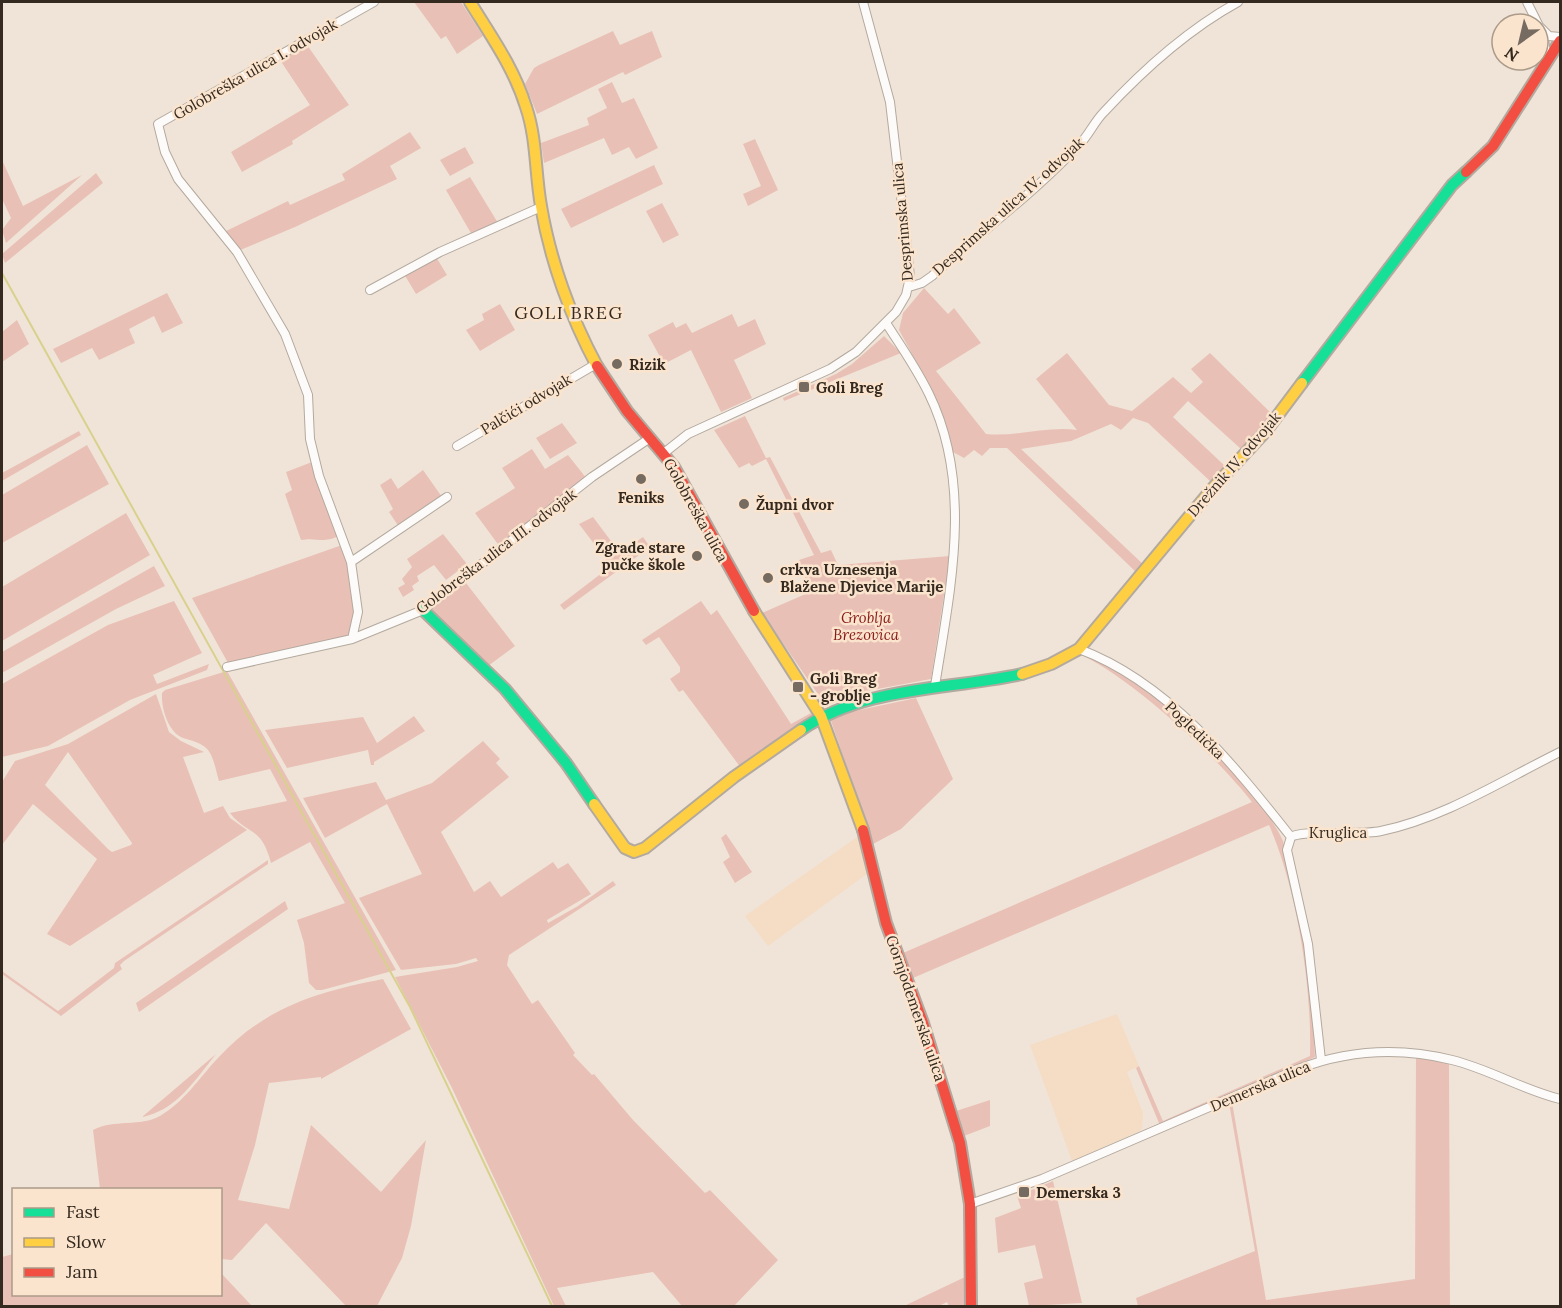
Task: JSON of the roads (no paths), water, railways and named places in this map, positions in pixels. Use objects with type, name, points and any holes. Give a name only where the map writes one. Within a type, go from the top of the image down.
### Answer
[{"type":"street","name":"Golobreška ulica I. odvojak","points":[[352,639],[358,612],[351,562],[319,476],[310,439],[308,395],[285,333],[237,252],[178,179],[165,152],[158,124],[374,2]]},
{"type":"street","name":"Golobreška ulica","points":[[470,2],[514,75],[526,105],[531,122],[541,207],[562,284],[596,364],[627,411],[664,453],[763,628],[807,691],[821,717]]},
{"type":"street","name":"Desprimska ulica","points":[[664,453],[688,434],[830,369],[856,352],[886,323],[903,302],[909,287],[908,247],[890,102],[862,2]]},
{"type":"street","name":"Desprimska ulica IV. odvojak","points":[[909,287],[922,283],[932,276],[1037,184],[1081,144],[1102,114],[1158,61],[1204,23],[1238,2]]},
{"type":"street","name":"Drežnik IV. odvojak","points":[[1550,57],[1560,39]]},
{"type":"street","name":"Drežnik IV. odvojak","points":[[423,610],[505,689],[566,763],[625,848],[630,851],[645,848],[737,774],[821,717],[838,709],[935,686],[1026,673],[1062,660],[1079,649],[1212,489],[1266,431],[1452,185],[1492,146],[1540,72]]},
{"type":"street","points":[[370,290],[440,252],[541,207]]},
{"type":"street","points":[[886,323],[912,362],[933,403],[944,439],[955,499],[954,560],[935,686]]},
{"type":"street","name":"Palčići odvojak","points":[[457,446],[596,364]]},
{"type":"street","name":"Golobreška ulica III. odvojak","points":[[227,667],[352,639],[423,610],[592,477],[650,438]]},
{"type":"street","points":[[351,562],[447,497]]},
{"type":"street","name":"Pogledička","points":[[1079,649],[1102,657],[1128,672],[1169,704],[1233,767],[1291,837]]},
{"type":"street","name":"Gornjodemerska ulica","points":[[821,717],[866,839],[886,923],[951,1108],[965,1169],[969,1204],[971,1306]]},
{"type":"street","name":"Kruglica","points":[[1321,1060],[1308,944],[1288,859],[1287,844],[1291,837],[1302,832],[1366,834],[1397,827],[1434,813],[1560,752]]},
{"type":"street","name":"Demerska ulica","points":[[969,1204],[1042,1179],[1321,1060],[1360,1052],[1382,1051],[1453,1060],[1560,1099]]},
{"type":"waterway","points":[[2,273],[410,1007],[552,1306]]},
{"type":"place","name":"Rizik","points":[[617,364]]},
{"type":"place","name":"Goli Breg","points":[[804,387]]},
{"type":"place","name":"Feniks","points":[[641,479]]},
{"type":"place","name":"Župni dvor","points":[[744,504]]},
{"type":"place","name":"Zgrade stare pučke škole","points":[[697,556]]},
{"type":"place","name":"crkva Uznesenja Blažene Djevice Marije","points":[[768,578]]},
{"type":"place","name":"Goli Breg - groblje","points":[[798,687]]},
{"type":"place","name":"Demerska 3","points":[[1024,1192]]},
{"type":"district","name":"GOLI BREG","points":[[569,312]]},
{"type":"park label","name":"Groblja Brezovica","points":[[866,626]]}]
